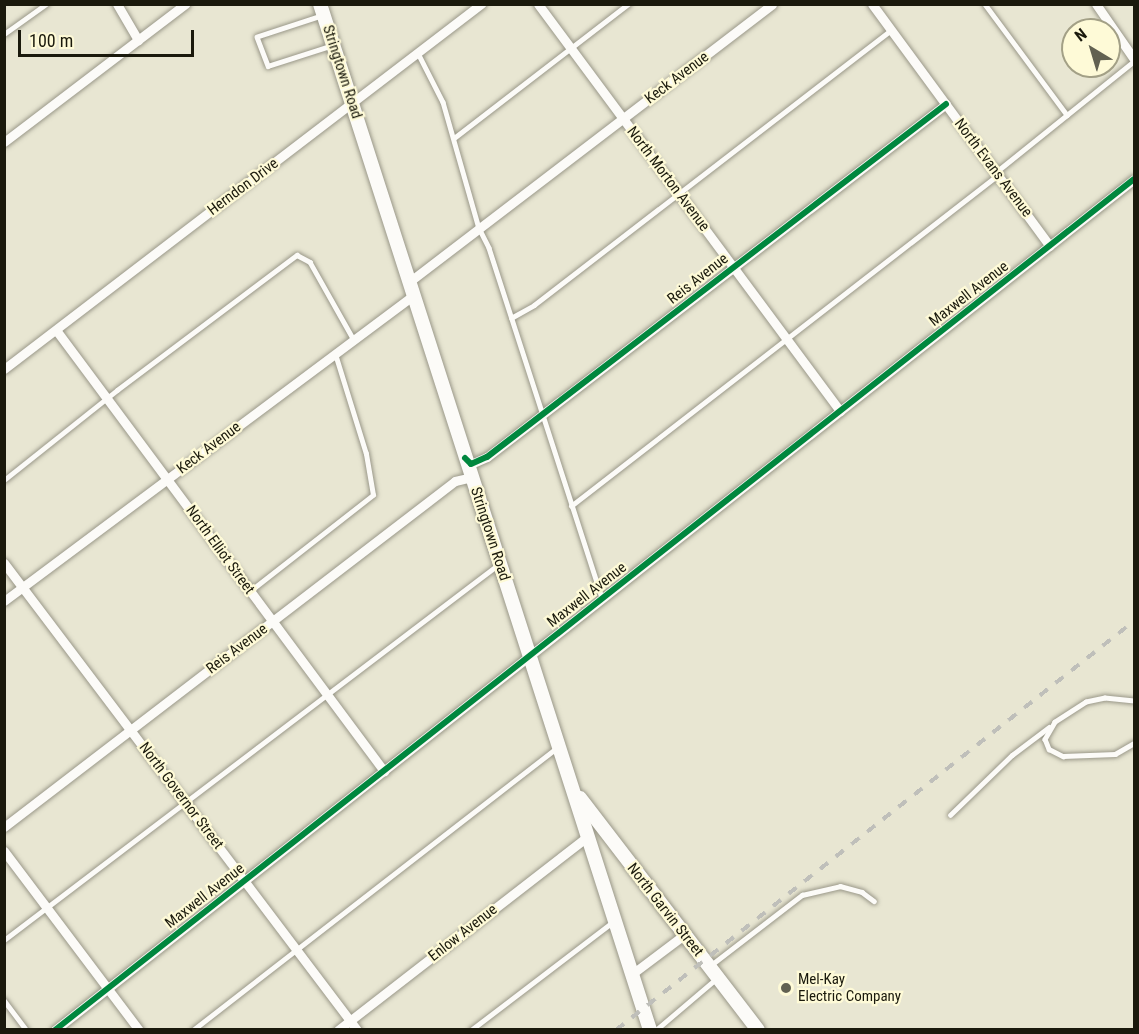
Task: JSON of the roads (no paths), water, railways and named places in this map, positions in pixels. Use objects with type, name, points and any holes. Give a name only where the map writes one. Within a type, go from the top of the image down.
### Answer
[{"type":"main road","name":"Stringtown Road","points":[[322,10],[650,1029]]},
{"type":"main road","name":"North Garvin Street","points":[[573,790],[758,1029]]},
{"type":"street","points":[[117,4],[138,40]]},
{"type":"street","points":[[4,142],[185,4]]},
{"type":"street","name":"Herndon Drive","points":[[4,369],[480,4]]},
{"type":"street","name":"North Morton Avenue","points":[[538,4],[840,411]]},
{"type":"street","name":"Keck Avenue","points":[[4,601],[354,340],[479,228],[772,4]]},
{"type":"street","name":"North Evans Avenue","points":[[872,4],[1050,246]]},
{"type":"street","points":[[1096,4],[1134,60]]},
{"type":"street","name":"Reis Avenue","points":[[465,458],[471,464],[478,463],[946,104]]},
{"type":"street","name":"Maxwell Avenue","points":[[55,1029],[1134,179]]},
{"type":"street","name":"North Elliot Street","points":[[56,330],[384,771]]},
{"type":"street","name":"Reis Avenue","points":[[4,827],[455,481],[471,477]]},
{"type":"street","name":"North Governor Street","points":[[4,563],[357,1029]]},
{"type":"street","name":"Enlow Avenue","points":[[338,1029],[588,836]]},
{"type":"street","points":[[4,851],[139,1029]]},
{"type":"street","points":[[632,974],[684,935]]},
{"type":"lane","points":[[4,34],[46,4]]},
{"type":"lane","points":[[454,138],[628,4]]},
{"type":"lane","points":[[985,4],[1067,115]]},
{"type":"lane","points":[[322,10],[258,37],[268,66],[333,45]]},
{"type":"lane","points":[[511,318],[534,305],[891,30]]},
{"type":"lane","points":[[418,52],[443,102],[479,228],[489,248],[571,506],[603,598]]},
{"type":"lane","points":[[571,506],[997,174],[1134,60]]},
{"type":"lane","points":[[4,480],[297,255],[310,262],[354,340]]},
{"type":"lane","points":[[250,591],[373,495],[366,454],[335,354]]},
{"type":"lane","points":[[4,940],[500,563]]},
{"type":"lane","points":[[950,815],[1012,755],[1056,722],[1095,699],[1134,701]]},
{"type":"lane","points":[[1056,722],[1045,739],[1049,749],[1058,755],[1107,755],[1134,743]]},
{"type":"lane","points":[[193,1029],[559,747]]},
{"type":"lane","points":[[656,1029],[714,972],[802,895],[840,886],[862,892],[874,901]]},
{"type":"lane","points":[[471,1029],[615,921]]},
{"type":"lane","points":[[4,1000],[27,1029]]},
{"type":"railway","points":[[616,1030],[1134,621]]},
{"type":"place","name":"Mel-Kay Electric Company","points":[[786,988]]}]
